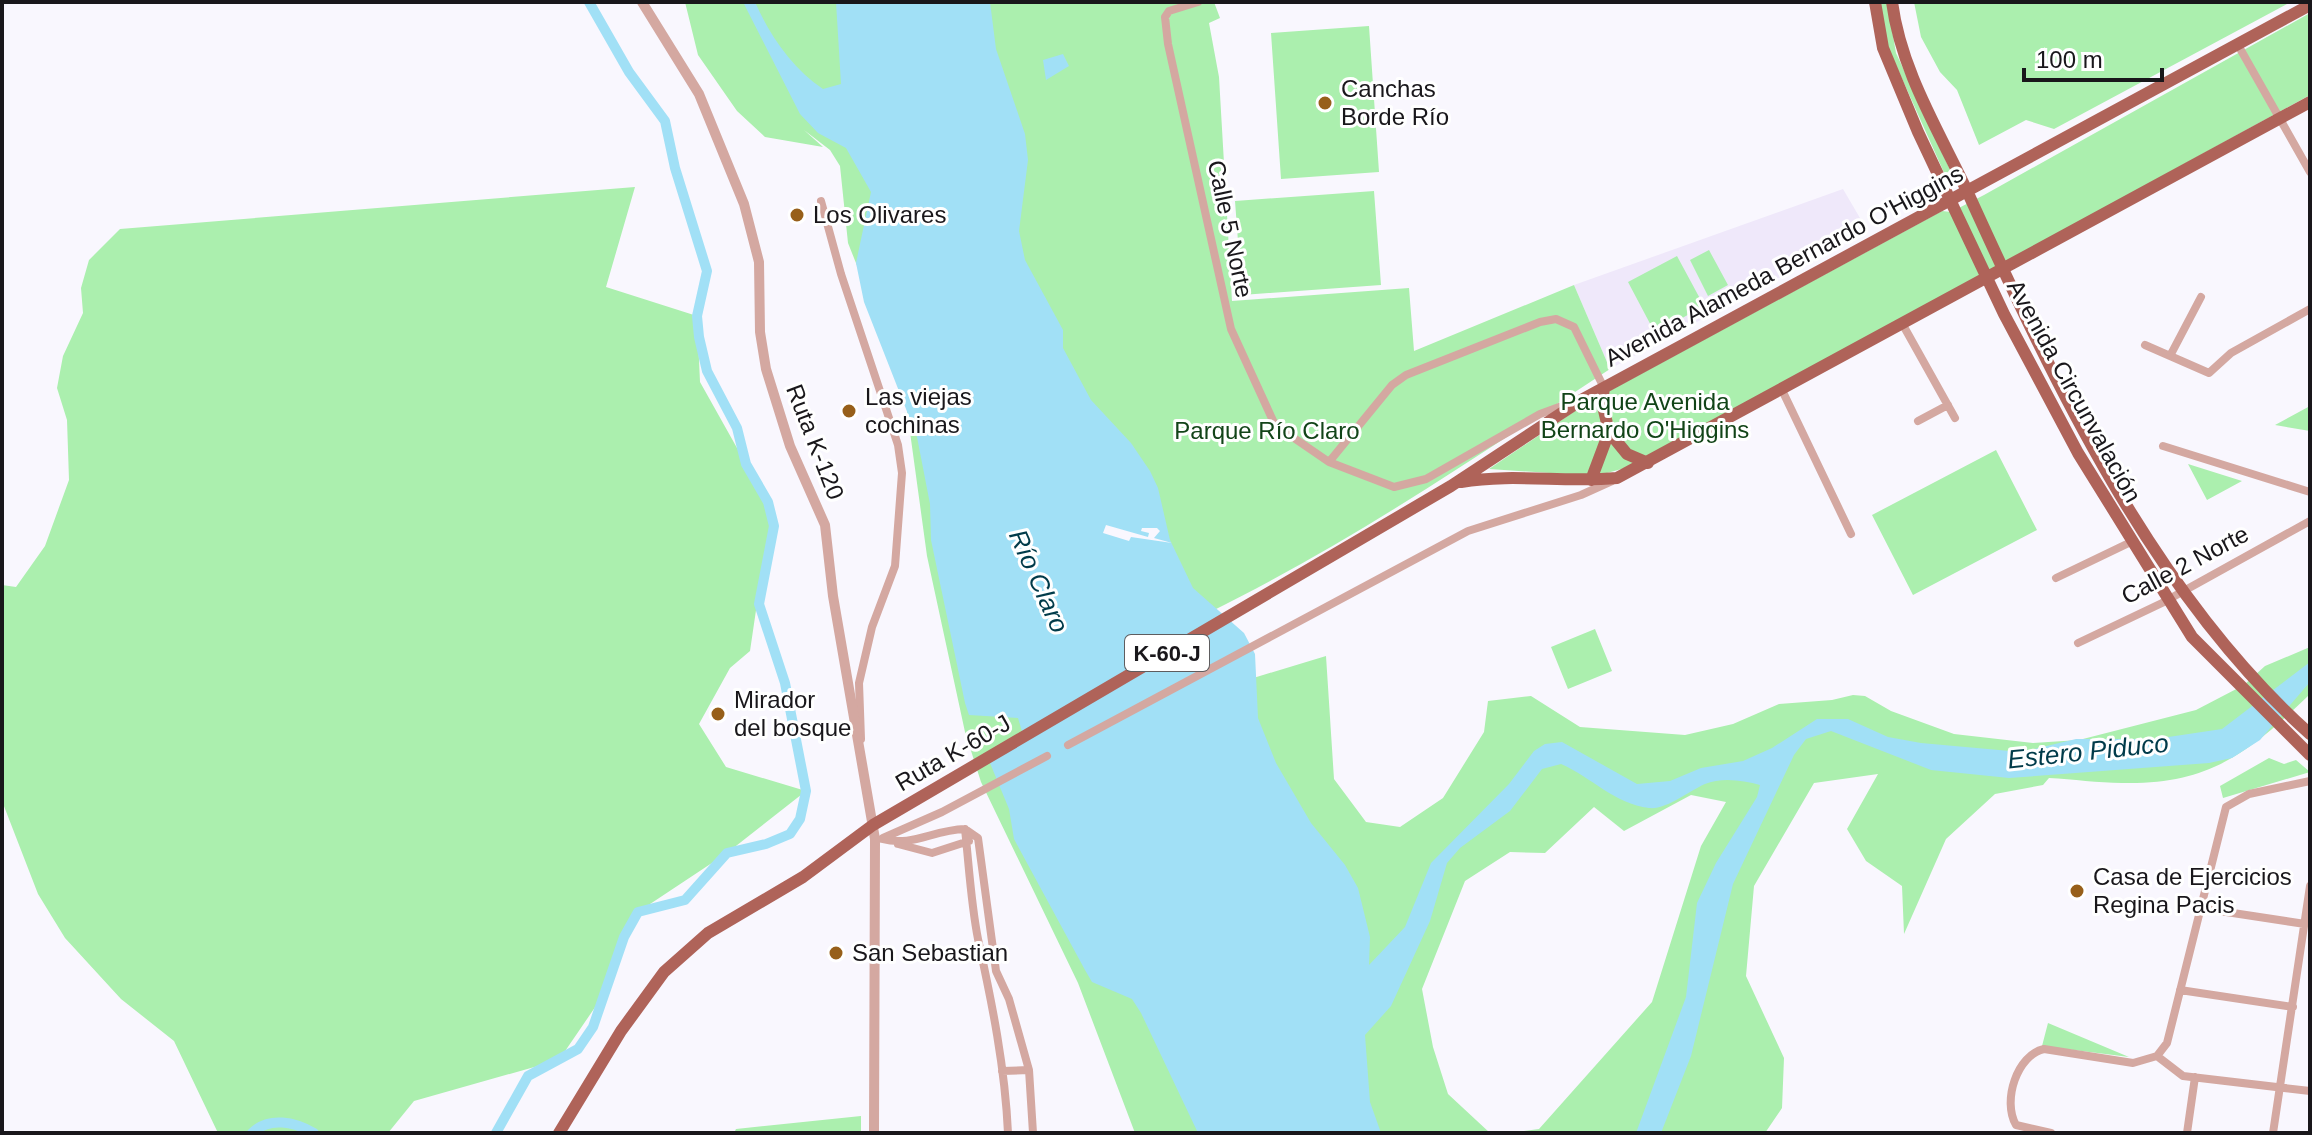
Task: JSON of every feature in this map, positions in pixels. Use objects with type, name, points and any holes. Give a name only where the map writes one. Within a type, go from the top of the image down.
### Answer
[{"type":"main road","name":"Avenida Circunvalación","points":[[1875,2],[1883,48],[1950,202],[2078,453],[2209,657],[2310,755]]},
{"type":"main road","name":"Avenida Circunvalación","points":[[1892,2],[1907,63],[2003,269],[2092,444],[2184,590],[2224,645],[2306,731]]},
{"type":"main road","name":"Avenida Alameda Bernardo O'Higgins","points":[[1446,489],[1583,399],[2310,5]]},
{"type":"main road","points":[[1987,278],[2310,102]]},
{"type":"main road","name":"K-60-J","points":[[1446,489],[1487,478],[1617,478],[1987,278]]},
{"type":"main road","points":[[1604,388],[1602,402],[1609,432],[1627,454],[1648,463]]},
{"type":"main road","points":[[1591,480],[1609,432]]},
{"type":"main road","name":"Ruta K-60-J","points":[[559,1133],[621,1031],[674,962],[708,933],[803,877],[873,825],[1446,489]]},
{"type":"street","name":"Ruta K-120","points":[[642,2],[699,94],[753,231],[759,262],[760,332],[766,369],[790,446],[815,495],[825,525],[833,596],[878,839],[874,1133]]},
{"type":"street","name":"Calle 5 Norte","points":[[1198,2],[1169,11],[1165,17],[1166,30],[1231,329],[1275,425],[1329,462]]},
{"type":"street","points":[[2238,45],[2310,172]]},
{"type":"street","points":[[821,201],[841,274],[898,445],[902,473],[895,566],[872,627],[859,683],[862,756]]},
{"type":"street","points":[[2170,356],[2201,297]]},
{"type":"street","points":[[2145,345],[2209,373],[2254,338],[2310,309]]},
{"type":"street","points":[[1583,399],[1554,407],[1426,479],[1405,486],[1379,484],[1329,462],[1392,385],[1406,375],[1540,322],[1556,319],[1574,327],[1604,388]]},
{"type":"street","points":[[1903,325],[1955,418]]},
{"type":"street","points":[[1782,390],[1851,534]]},
{"type":"street","points":[[1918,421],[1948,405]]},
{"type":"street","points":[[2163,446],[2310,492]]},
{"type":"street","points":[[1068,745],[1468,531],[1581,495],[1617,478]]},
{"type":"street","points":[[1581,495],[1591,480]]},
{"type":"street","name":"Calle 2 Norte","points":[[2078,643],[2169,599],[2310,521]]},
{"type":"street","points":[[2056,578],[2133,541]]},
{"type":"street","points":[[878,839],[1047,756]]},
{"type":"street","points":[[2051,1133],[2030,1131],[2016,1125],[2011,1110],[2020,1065],[2032,1053],[2044,1049],[2133,1063],[2157,1056],[2167,1043],[2226,807],[2249,794],[2310,781]]},
{"type":"street","points":[[898,844],[933,833],[965,829],[978,838],[996,971],[1009,999],[1029,1070],[1033,1133]]},
{"type":"street","points":[[965,829],[978,937],[988,978],[1002,1071],[1008,1133]]},
{"type":"street","points":[[878,839],[932,853],[978,838]]},
{"type":"street","points":[[2273,1133],[2310,886]]},
{"type":"street","points":[[2200,908],[2305,924]]},
{"type":"street","points":[[2299,971],[2310,972]]},
{"type":"street","points":[[2180,990],[2293,1007]]},
{"type":"street","points":[[2157,1056],[2174,1072],[2195,1077],[2310,1091]]},
{"type":"street","points":[[1002,1071],[1029,1070]]},
{"type":"street","points":[[2187,1133],[2195,1077]]},
{"type":"shaded area","points":[[1843,189],[1867,230],[1610,369],[1574,285]]},
{"type":"green space","name":"Parque Río Claro","points":[[685,2],[1214,2],[1220,18],[1209,23],[1219,77],[1232,301],[1409,288],[1414,351],[1574,285],[1610,369],[1363,528],[1208,613],[1250,679],[1326,656],[1334,779],[1366,822],[1400,827],[1443,798],[1484,732],[1488,701],[1531,696],[1580,727],[1685,735],[1733,724],[1779,704],[1832,700],[1853,695],[1865,696],[1891,711],[1954,734],[2033,743],[2079,740],[2196,710],[2244,685],[2265,666],[2310,647],[2310,694],[2268,733],[2226,761],[2204,771],[2153,782],[2113,783],[2049,778],[2043,785],[1995,794],[1946,839],[1904,934],[1902,886],[1866,861],[1847,829],[1878,774],[1814,783],[1754,886],[1746,976],[1784,1058],[1782,1108],[1765,1133],[1508,1133],[1539,1129],[1652,1002],[1701,846],[1726,802],[1691,795],[1624,831],[1594,807],[1545,853],[1510,852],[1465,881],[1422,989],[1433,1047],[1448,1094],[1490,1133],[1135,1133],[1078,983],[981,782],[965,732],[927,556],[903,381],[848,243],[840,166],[830,150],[804,130],[823,147],[765,137],[737,111],[698,55]]},
{"type":"green space","points":[[1880,2],[1887,2],[1896,53],[1952,174],[1946,177],[1887,45]]},
{"type":"green space","points":[[1914,2],[2291,2],[2054,129],[2026,120],[1979,145],[1957,90],[1940,72],[1921,37]]},
{"type":"green space","name":"Parque Avenida Bernardo O'Higgins","points":[[2310,13],[2310,95],[1636,465],[1596,476],[1489,469],[1587,403],[1942,211],[1951,212],[1984,195]]},
{"type":"green space","name":"Canchas Borde Río","points":[[1369,26],[1379,172],[1281,179],[1271,33]]},
{"type":"green space","points":[[635,187],[606,287],[697,316],[700,382],[746,464],[774,526],[760,583],[750,651],[730,668],[699,724],[726,767],[806,791],[727,853],[638,912],[600,1000],[559,1060],[414,1101],[388,1133],[218,1133],[174,1041],[121,999],[65,938],[38,894],[2,801],[2,585],[16,587],[45,546],[69,480],[67,420],[57,388],[63,356],[83,313],[81,288],[89,260],[120,229]]},
{"type":"green space","name":"Canchas Borde Río","points":[[1374,191],[1381,285],[1242,295],[1235,201]]},
{"type":"green space","points":[[1709,250],[1728,285],[1708,296],[1690,260]]},
{"type":"green space","points":[[1677,256],[1704,306],[1655,333],[1628,282]]},
{"type":"green space","points":[[2310,406],[2310,431],[2275,425]]},
{"type":"green space","points":[[1996,450],[2037,530],[1913,595],[1872,515]]},
{"type":"green space","points":[[2188,464],[2242,481],[2207,500]]},
{"type":"green space","points":[[1595,629],[1612,671],[1568,689],[1551,647]]},
{"type":"green space","points":[[2269,758],[2284,764],[2296,760],[2310,772],[2223,798],[2220,786]]},
{"type":"green space","points":[[2048,1023],[2129,1057],[2042,1046]]},
{"type":"green space","points":[[861,1116],[861,1133],[734,1133],[736,1129]]},
{"type":"water","points":[[743,2],[755,2],[783,50],[801,71],[823,89],[841,84],[836,2],[990,2],[996,49],[1025,134],[1028,160],[1019,231],[1025,260],[1063,330],[1063,348],[1091,400],[1131,443],[1150,471],[1158,488],[1170,540],[1193,588],[1244,633],[1255,654],[1258,718],[1276,763],[1311,823],[1345,865],[1358,888],[1370,937],[1369,965],[1405,927],[1431,863],[1509,784],[1534,751],[1545,744],[1562,742],[1637,784],[1670,781],[1701,768],[1743,761],[1772,748],[1817,719],[1848,719],[1888,737],[1921,743],[2021,752],[2076,739],[2155,739],[2222,729],[2310,662],[2310,682],[2260,740],[2232,758],[2209,763],[2009,778],[1931,770],[1831,731],[1806,739],[1794,755],[1733,884],[1691,1056],[1661,1133],[1636,1133],[1686,997],[1697,903],[1716,863],[1757,797],[1760,785],[1718,780],[1670,803],[1649,808],[1614,796],[1561,764],[1542,769],[1510,811],[1460,848],[1447,863],[1430,921],[1391,1006],[1365,1035],[1370,1102],[1381,1133],[1198,1133],[1141,1013],[1132,999],[1092,982],[1014,839],[1009,809],[990,763],[1024,738],[1018,718],[969,715],[965,703],[931,540],[930,504],[917,437],[864,302],[856,263],[871,192],[846,148],[818,133],[800,114]]},
{"type":"water","points":[[1063,54],[1069,66],[1046,80],[1043,60]]},
{"type":"pier","points":[[1106,525],[1148,537],[1149,533],[1141,531],[1142,528],[1157,528],[1160,531],[1154,538],[1172,543],[1131,537],[1129,541],[1103,533]]},
{"type":"waterway","points":[[496,1133],[528,1076],[578,1049],[593,1027],[624,937],[638,912],[685,900],[727,853],[766,844],[790,834],[800,819],[806,791],[785,683],[759,604],[774,526],[768,502],[746,464],[737,428],[707,371],[699,337],[697,316],[707,271],[675,168],[665,121],[629,72],[589,2]]},
{"type":"waterway","points":[[252,1133],[266,1124],[282,1122],[314,1133]]},
{"type":"place","name":"Canchas Borde Río","points":[[1325,103]]},
{"type":"place","name":"Los Olivares","points":[[797,215]]},
{"type":"place","name":"Las viejas cochinas","points":[[849,411]]},
{"type":"place","name":"Mirador del bosque","points":[[718,714]]},
{"type":"place","name":"Casa de Ejercicios Regina Pacis","points":[[2077,891]]},
{"type":"place","name":"San Sebastian","points":[[836,953]]},
{"type":"water label","name":"Río Claro","points":[[1039,581]]},
{"type":"water label","name":"Estero Piduco","points":[[2088,751]]}]
